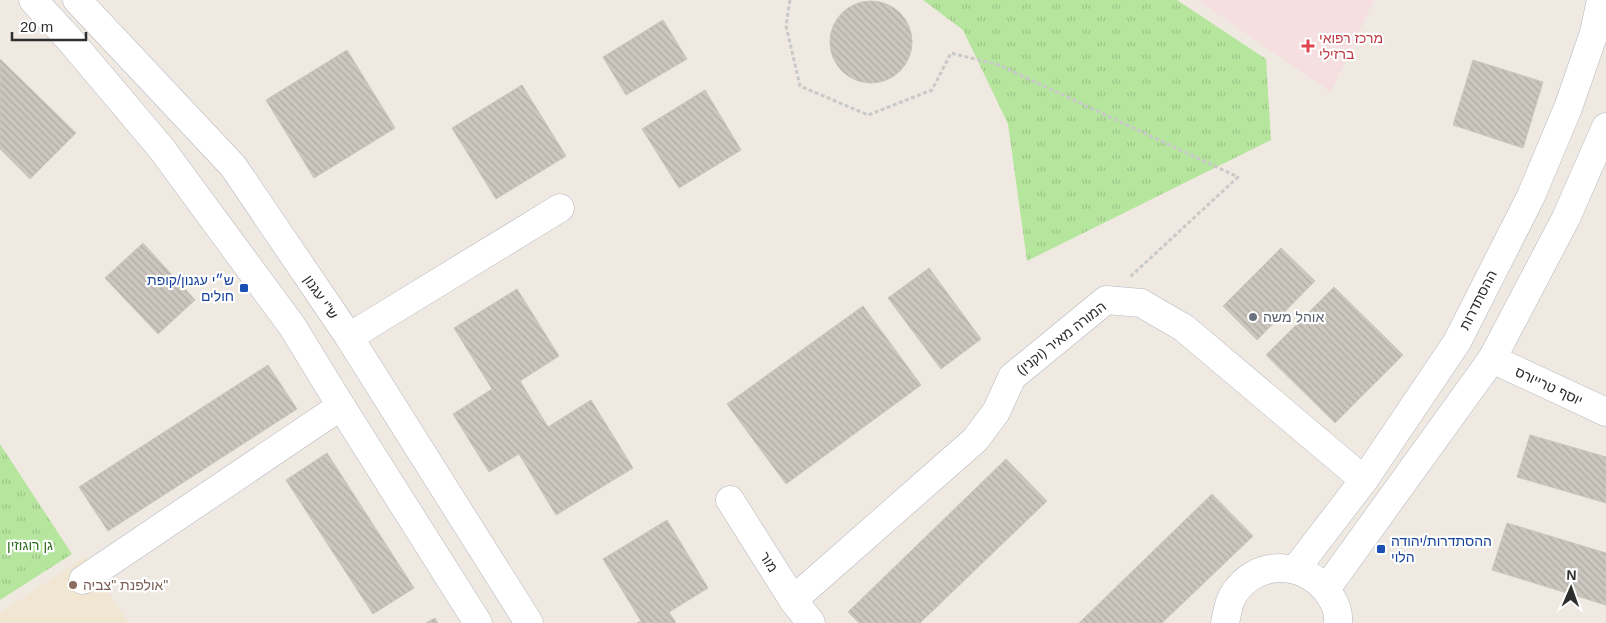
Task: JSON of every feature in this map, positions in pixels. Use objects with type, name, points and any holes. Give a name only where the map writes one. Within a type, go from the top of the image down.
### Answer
[{"type":"street","points":[[33,0],[69,39],[162,148],[292,326],[478,623]]},
{"type":"street","name":"ש\"י עגנון","points":[[77,0],[233,166],[348,337],[529,623]]},
{"type":"street","name":"ההסתדרות","points":[[1295,570],[1364,480],[1457,342],[1531,196],[1568,108],[1594,33],[1601,0]]},
{"type":"street","points":[[1326,589],[1492,359],[1566,218],[1606,127]]},
{"type":"street","points":[[348,337],[560,208]]},
{"type":"street","name":"המורה מאיר (וקנין)","points":[[793,600],[975,440],[996,412],[1012,377],[1106,300],[1141,303],[1184,328],[1364,480]]},
{"type":"street","name":"יוסף טרייורס","points":[[1492,359],[1606,412]]},
{"type":"street","points":[[83,580],[341,406]]},
{"type":"street","name":"מור","points":[[730,500],[793,600],[812,623]]},
{"type":"street","points":[[1226,623],[1227,611],[1232,597],[1241,585],[1253,576],[1266,570],[1281,568],[1295,570],[1312,577],[1326,589],[1334,603],[1339,618],[1338,623]]},
{"type":"path","points":[[790,0],[786,26],[800,86],[868,115],[932,90],[950,53],[999,65],[1238,177],[1106,300]]},
{"type":"shaded area","name":"מרכז רפואי ברזילי","points":[[1197,0],[1374,0],[1331,92]]},
{"type":"shaded area","name":"אולפנת \"צביה\"","points":[[85,557],[128,623],[0,623],[0,613]]},
{"type":"green space","points":[[923,0],[1177,0],[1266,59],[1271,140],[1027,261],[1008,124],[963,30]]},
{"type":"green space","name":"גן רוגוזין","points":[[0,444],[72,554],[0,600]]},
{"type":"building","points":[[863,1],[879,1],[894,8],[905,19],[912,34],[909,58],[900,71],[879,83],[863,83],[848,76],[837,65],[830,50],[830,34],[837,19],[848,8]]},
{"type":"building","points":[[663,20],[687,59],[626,95],[603,57]]},
{"type":"building","points":[[347,50],[395,128],[314,178],[266,100]]},
{"type":"building","points":[[0,59],[76,133],[30,179],[0,149]]},
{"type":"building","points":[[1473,60],[1543,82],[1523,148],[1453,125]]},
{"type":"building","points":[[522,85],[566,156],[496,199],[452,128]]},
{"type":"building","points":[[705,90],[741,150],[679,188],[642,129]]},
{"type":"building","points":[[143,243],[195,300],[158,334],[105,278]]},
{"type":"building","points":[[1281,248],[1315,281],[1257,340],[1223,306]]},
{"type":"building","points":[[929,268],[981,339],[941,369],[888,298]]},
{"type":"building","points":[[1334,287],[1403,355],[1335,423],[1266,355]]},
{"type":"building","points":[[517,289],[559,356],[520,381],[548,427],[591,400],[633,468],[556,515],[519,454],[489,472],[453,414],[492,389],[454,328]]},
{"type":"building","points":[[863,306],[921,385],[786,484],[727,404]]},
{"type":"building","points":[[268,365],[297,409],[108,531],[79,487]]},
{"type":"building","points":[[1530,435],[1606,457],[1606,503],[1517,477]]},
{"type":"building","points":[[327,453],[414,588],[373,614],[286,480]]},
{"type":"building","points":[[1006,459],[1047,501],[920,623],[859,623],[848,612]]},
{"type":"building","points":[[1212,494],[1253,536],[1162,623],[1079,623]]},
{"type":"building","points":[[667,520],[708,588],[669,612],[676,623],[637,623],[641,621],[603,559]]},
{"type":"building","points":[[1507,523],[1606,553],[1606,605],[1492,570]]},
{"type":"building","points":[[435,618],[438,623],[426,623]]},
{"type":"place","name":"מרכז רפואי ברזילי","points":[[1308,46]]},
{"type":"place","name":"ש״י עגנון/קופת חולים","points":[[244,288]]},
{"type":"place","name":"אוהל משה","points":[[1253,317]]},
{"type":"place","name":"ההסתדרות/יהודה הלוי","points":[[1381,549]]},
{"type":"place","name":"אולפנת \"צביה\"","points":[[73,585]]}]
